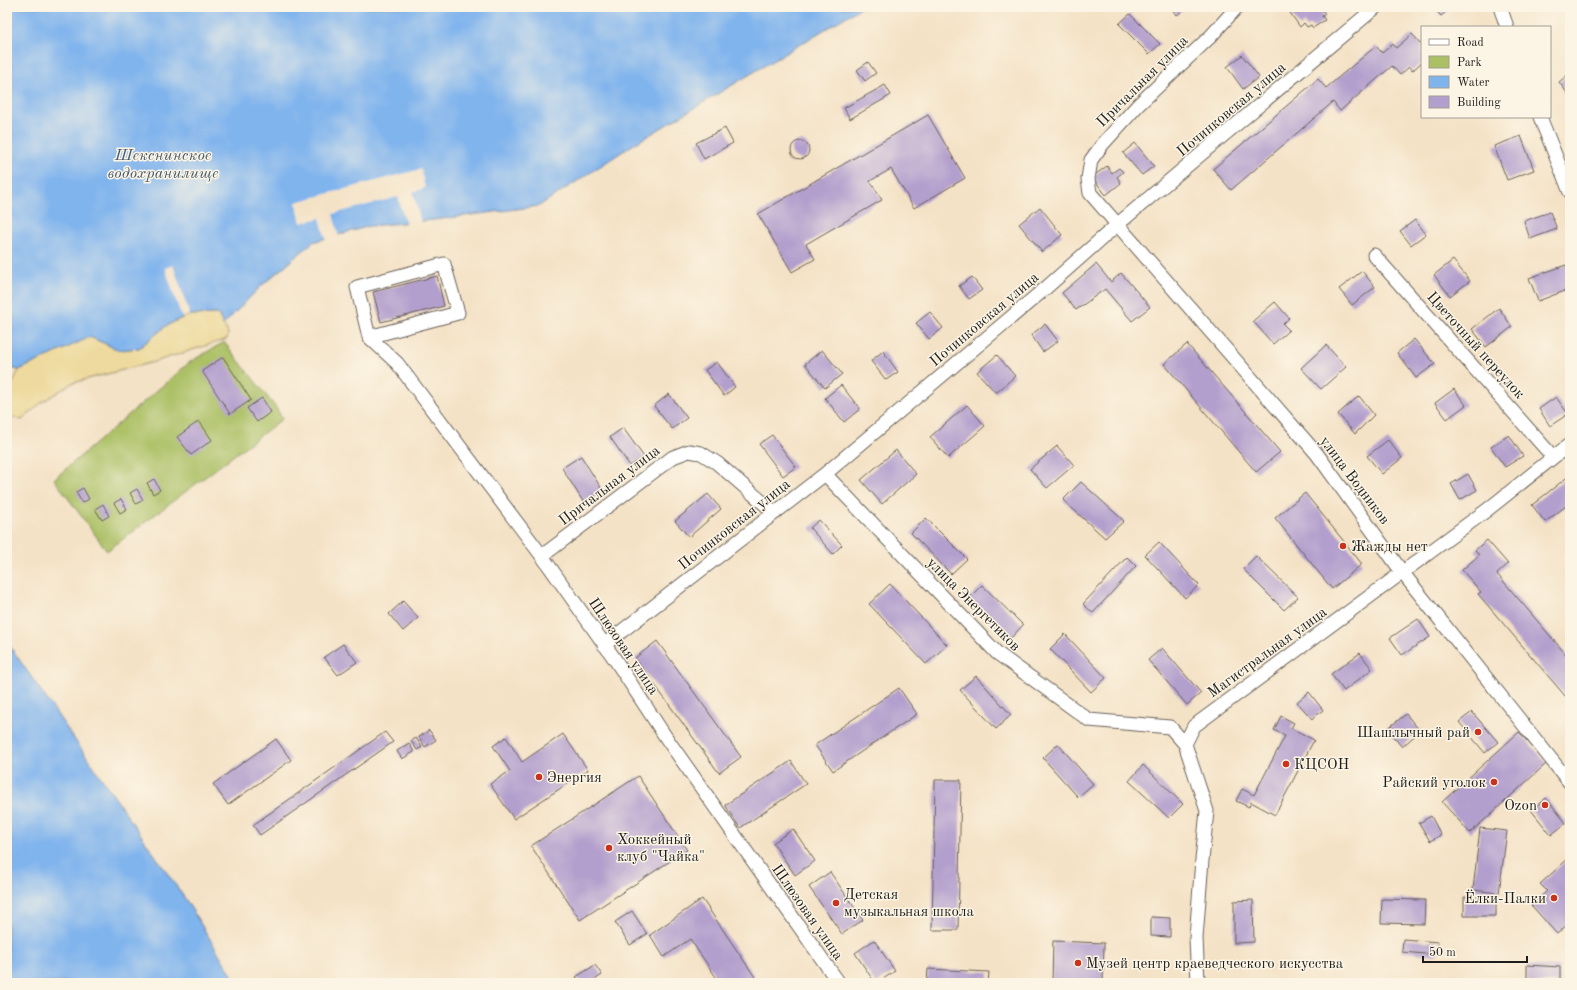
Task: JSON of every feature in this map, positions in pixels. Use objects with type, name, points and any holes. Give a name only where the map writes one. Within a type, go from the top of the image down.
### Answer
[{"type":"street","name":"Причальная улица","points":[[1118,224],[1090,193],[1088,179],[1091,160],[1102,145],[1138,105],[1211,36],[1237,7]]},
{"type":"street","name":"Починковская улица","points":[[604,645],[825,474],[1048,287],[1118,224],[1376,7]]},
{"type":"street","points":[[1500,7],[1507,26]]},
{"type":"street","points":[[1540,118],[1570,192]]},
{"type":"street","name":"улица Водников","points":[[1118,224],[1317,454],[1402,572],[1570,782]]},
{"type":"street","name":"Цветочный переулок","points":[[1374,255],[1553,457]]},
{"type":"street","points":[[444,264],[458,313],[369,337],[357,287],[444,264]]},
{"type":"street","name":"Шлюзовая улица","points":[[369,337],[397,363],[542,556],[667,739],[839,983]]},
{"type":"street","name":"Магистральная улица","points":[[1185,744],[1194,726],[1487,510],[1570,444]]},
{"type":"street","name":"Причальная улица","points":[[542,556],[673,457],[689,451],[701,453],[716,463],[775,513]]},
{"type":"street","name":"улица Энергетиков","points":[[825,474],[997,653],[1089,720],[1170,727],[1185,744]]},
{"type":"street","points":[[1185,744],[1208,811],[1202,860],[1196,938],[1198,983]]},
{"type":"green space","points":[[224,342],[277,409],[282,419],[107,551],[54,479],[190,362]]},
{"type":"sand","points":[[218,314],[228,333],[227,339],[154,362],[72,383],[41,403],[22,420],[9,416],[7,395],[19,370],[90,337],[119,350],[139,348],[166,326],[182,318],[190,315]]},
{"type":"water","name":"Шекснинское водохранилище","points":[[7,7],[862,7],[631,146],[539,206],[434,220],[370,226],[313,242],[260,287],[223,325],[218,314],[190,315],[166,326],[139,348],[119,350],[90,337],[19,370],[7,368]]},
{"type":"water","points":[[7,642],[186,900],[237,983],[7,983]]},
{"type":"pier","points":[[421,169],[425,188],[413,192],[421,223],[406,225],[398,197],[333,214],[339,237],[326,240],[320,218],[301,223],[296,202]]},
{"type":"pier","points":[[173,265],[190,315],[182,318],[165,268]]},
{"type":"building","points":[[1171,7],[1187,7],[1177,15]]},
{"type":"building","points":[[1286,7],[1326,7],[1323,11],[1325,14],[1322,16],[1325,20],[1313,28],[1311,25],[1307,27],[1304,23],[1300,27]]},
{"type":"building","points":[[1433,7],[1452,7],[1441,16]]},
{"type":"building","points":[[1130,14],[1160,44],[1149,54],[1119,24]]},
{"type":"building","points":[[1412,34],[1421,44],[1421,63],[1412,71],[1409,67],[1400,75],[1392,66],[1340,111],[1333,102],[1231,190],[1213,169],[1318,79],[1326,88],[1376,46],[1382,53],[1393,44],[1396,48]]},
{"type":"building","points":[[1242,55],[1259,77],[1243,89],[1227,67]]},
{"type":"building","points":[[868,62],[876,73],[865,81],[857,70]]},
{"type":"building","points":[[1570,73],[1570,97],[1559,82]]},
{"type":"building","points":[[885,85],[891,95],[850,119],[844,108]]},
{"type":"building","points":[[928,115],[965,178],[914,208],[891,169],[870,181],[882,200],[806,244],[815,259],[792,272],[758,214]]},
{"type":"building","points":[[725,128],[733,143],[704,159],[696,143]]},
{"type":"building","points":[[1521,136],[1534,170],[1507,180],[1494,146]]},
{"type":"building","points":[[796,141],[804,141],[809,146],[807,157],[804,159],[796,159],[791,154],[791,146]]},
{"type":"building","points":[[1135,143],[1154,166],[1142,175],[1123,153]]},
{"type":"building","points":[[1107,166],[1112,173],[1119,168],[1123,172],[1117,177],[1121,183],[1106,195],[1092,177]]},
{"type":"building","points":[[1040,207],[1062,235],[1042,252],[1019,224]]},
{"type":"building","points":[[1550,212],[1557,229],[1530,239],[1524,221]]},
{"type":"building","points":[[1415,220],[1426,234],[1411,245],[1400,231]]},
{"type":"building","points":[[1453,260],[1470,281],[1450,296],[1434,275]]},
{"type":"building","points":[[1096,264],[1111,282],[1121,273],[1150,307],[1132,321],[1105,289],[1076,310],[1062,293]]},
{"type":"building","points":[[1566,265],[1570,277],[1570,289],[1538,301],[1529,278]]},
{"type":"building","points":[[1362,271],[1375,287],[1352,305],[1339,289]]},
{"type":"building","points":[[437,276],[444,306],[381,322],[373,292]]},
{"type":"building","points":[[972,277],[982,290],[969,299],[959,286]]},
{"type":"building","points":[[1275,302],[1289,318],[1283,324],[1289,330],[1273,344],[1253,321]]},
{"type":"building","points":[[1499,308],[1512,327],[1486,347],[1472,329]]},
{"type":"building","points":[[930,312],[943,328],[929,339],[916,323]]},
{"type":"building","points":[[1045,324],[1058,341],[1043,352],[1031,335]]},
{"type":"building","points":[[1414,339],[1435,364],[1416,378],[1397,353]]},
{"type":"building","points":[[1187,344],[1280,452],[1256,472],[1164,364]]},
{"type":"building","points":[[1326,345],[1346,367],[1321,389],[1301,368]]},
{"type":"building","points":[[822,350],[842,374],[825,388],[805,364]]},
{"type":"building","points":[[883,351],[898,372],[886,380],[871,361]]},
{"type":"building","points":[[997,355],[1015,376],[996,393],[977,372]]},
{"type":"building","points":[[223,357],[251,400],[230,414],[202,371]]},
{"type":"building","points":[[717,362],[735,387],[724,396],[705,370]]},
{"type":"building","points":[[841,385],[860,409],[844,422],[825,398]]},
{"type":"building","points":[[1454,389],[1466,405],[1447,419],[1435,403]]},
{"type":"building","points":[[669,394],[687,418],[672,429],[654,406]]},
{"type":"building","points":[[1359,396],[1374,415],[1355,434],[1338,414]]},
{"type":"building","points":[[1556,397],[1568,414],[1550,426],[1539,409]]},
{"type":"building","points":[[262,398],[271,412],[257,422],[247,408]]},
{"type":"building","points":[[967,405],[985,426],[948,458],[930,437]]},
{"type":"building","points":[[199,421],[212,440],[191,455],[177,437]]},
{"type":"building","points":[[623,428],[644,457],[630,466],[610,437]]},
{"type":"building","points":[[772,435],[796,467],[783,476],[759,444]]},
{"type":"building","points":[[1509,435],[1523,456],[1505,467],[1491,447]]},
{"type":"building","points":[[1388,440],[1402,458],[1382,474],[1367,456]]},
{"type":"building","points":[[1057,446],[1074,465],[1047,488],[1030,469]]},
{"type":"building","points":[[896,450],[916,474],[882,504],[861,480]]},
{"type":"building","points":[[581,456],[603,491],[584,503],[562,468]]},
{"type":"building","points":[[1468,474],[1477,490],[1460,500],[1451,484]]},
{"type":"building","points":[[1570,475],[1570,503],[1545,522],[1532,505]]},
{"type":"building","points":[[154,479],[160,490],[153,494],[147,483]]},
{"type":"building","points":[[1081,482],[1124,521],[1105,538],[1063,500]]},
{"type":"building","points":[[83,488],[89,499],[82,503],[76,492]]},
{"type":"building","points":[[137,489],[143,500],[136,504],[130,493]]},
{"type":"building","points":[[1305,493],[1362,564],[1332,589],[1275,518]]},
{"type":"building","points":[[708,494],[721,509],[689,537],[675,521]]},
{"type":"building","points":[[121,499],[127,509],[120,513],[114,503]]},
{"type":"building","points":[[103,504],[109,516],[102,520],[95,509]]},
{"type":"building","points":[[926,518],[967,559],[951,574],[911,533]]},
{"type":"building","points":[[819,520],[842,545],[833,554],[810,528]]},
{"type":"building","points":[[1487,540],[1508,564],[1497,574],[1570,659],[1570,693],[1566,697],[1478,594],[1481,592],[1462,570],[1479,555],[1475,550]]},
{"type":"building","points":[[1159,542],[1199,585],[1185,598],[1145,555]]},
{"type":"building","points":[[1256,556],[1298,597],[1284,610],[1243,569]]},
{"type":"building","points":[[1127,557],[1136,566],[1093,613],[1083,604]]},
{"type":"building","points":[[890,584],[947,645],[926,664],[869,604]]},
{"type":"building","points":[[982,585],[1023,625],[1009,640],[968,599]]},
{"type":"building","points":[[403,601],[418,618],[403,631],[389,614]]},
{"type":"building","points":[[1418,619],[1430,637],[1402,655],[1390,638]]},
{"type":"building","points":[[1065,634],[1106,678],[1091,692],[1050,649]]},
{"type":"building","points":[[657,641],[741,757],[719,773],[635,658]]},
{"type":"building","points":[[343,644],[357,662],[338,675],[324,657]]},
{"type":"building","points":[[1162,648],[1201,693],[1187,705],[1148,660]]},
{"type":"building","points":[[1360,653],[1372,669],[1344,691],[1331,674]]},
{"type":"building","points":[[976,676],[1011,715],[996,729],[960,690]]},
{"type":"building","points":[[899,688],[917,714],[833,771],[815,745]]},
{"type":"building","points":[[1309,692],[1323,710],[1312,719],[1297,702]]},
{"type":"building","name":"Шашлычный рай","points":[[1472,712],[1498,742],[1485,753],[1459,722]]},
{"type":"building","points":[[1406,714],[1420,731],[1402,747],[1387,729]]},
{"type":"building","name":"КЦСОН","points":[[1281,716],[1294,723],[1291,728],[1314,740],[1275,815],[1251,802],[1249,807],[1236,801],[1242,789],[1254,795],[1285,736],[1274,730]]},
{"type":"building","points":[[429,730],[436,740],[425,747],[419,737]]},
{"type":"building","points":[[385,732],[393,742],[260,835],[253,825]]},
{"type":"building","name":"Райский уголок","points":[[1519,732],[1547,763],[1470,833],[1442,802]]},
{"type":"building","name":"Энергия","points":[[563,734],[588,770],[514,819],[490,784],[510,771],[493,746],[506,737],[522,762]]},
{"type":"building","points":[[416,738],[422,747],[417,750],[411,741]]},
{"type":"building","points":[[276,739],[291,760],[228,805],[213,784]]},
{"type":"building","points":[[409,743],[414,752],[402,759],[397,751]]},
{"type":"building","points":[[1058,744],[1093,784],[1078,797],[1043,758]]},
{"type":"building","points":[[791,761],[806,784],[740,828],[725,805]]},
{"type":"building","points":[[1143,765],[1183,804],[1169,818],[1129,781]]},
{"type":"building","name":"Хоккейный клуб \"Чайка\"","points":[[638,776],[687,850],[580,920],[531,846]]},
{"type":"building","points":[[935,780],[961,780],[958,930],[932,930]]},
{"type":"building","points":[[1546,798],[1566,823],[1551,835],[1531,810]]},
{"type":"building","points":[[1431,816],[1441,835],[1430,841],[1419,823]]},
{"type":"building","points":[[1480,828],[1507,831],[1499,893],[1473,890]]},
{"type":"building","points":[[793,829],[815,861],[795,875],[773,843]]},
{"type":"building","name":"Ёлки-Палки","points":[[1570,857],[1570,922],[1557,934],[1531,905],[1547,891],[1540,884]]},
{"type":"building","name":"Детская музыкальная школа","points":[[830,872],[863,920],[842,934],[809,887]]},
{"type":"building","points":[[1464,897],[1496,897],[1496,916],[1464,916]]},
{"type":"building","points":[[702,899],[759,983],[720,983],[690,939],[664,957],[650,935]]},
{"type":"building","points":[[1382,899],[1425,900],[1424,924],[1381,923]]},
{"type":"building","points":[[1253,900],[1254,942],[1234,943],[1234,901]]},
{"type":"building","points":[[632,911],[647,934],[630,945],[615,922]]},
{"type":"building","points":[[1151,917],[1170,918],[1170,937],[1151,936]]},
{"type":"building","points":[[1403,939],[1438,942],[1437,955],[1402,952]]},
{"type":"building","points":[[874,940],[895,971],[877,983],[875,983],[855,953]]},
{"type":"building","name":"Музей центр краеведческого искусства","points":[[1053,941],[1104,943],[1103,983],[1052,983]]},
{"type":"building","points":[[595,965],[602,975],[590,983],[580,983],[576,977]]},
{"type":"building","points":[[1527,965],[1560,967],[1560,983],[1527,983]]},
{"type":"building","points":[[928,969],[989,972],[988,983],[927,983]]},
{"type":"place","name":"Жажды нет","points":[[1343,546]]},
{"type":"place","name":"Шашлычный рай","points":[[1478,732]]},
{"type":"place","name":"КЦСОН","points":[[1286,764]]},
{"type":"place","name":"Энергия","points":[[539,777]]},
{"type":"place","name":"Райский уголок","points":[[1494,782]]},
{"type":"place","name":"Ozon","points":[[1545,805]]},
{"type":"place","name":"Хоккейный клуб \"Чайка\"","points":[[609,848]]},
{"type":"place","name":"Ёлки-Палки","points":[[1554,898]]},
{"type":"place","name":"Детская музыкальная школа","points":[[836,903]]},
{"type":"place","name":"Музей центр краеведческого искусства","points":[[1078,963]]}]
